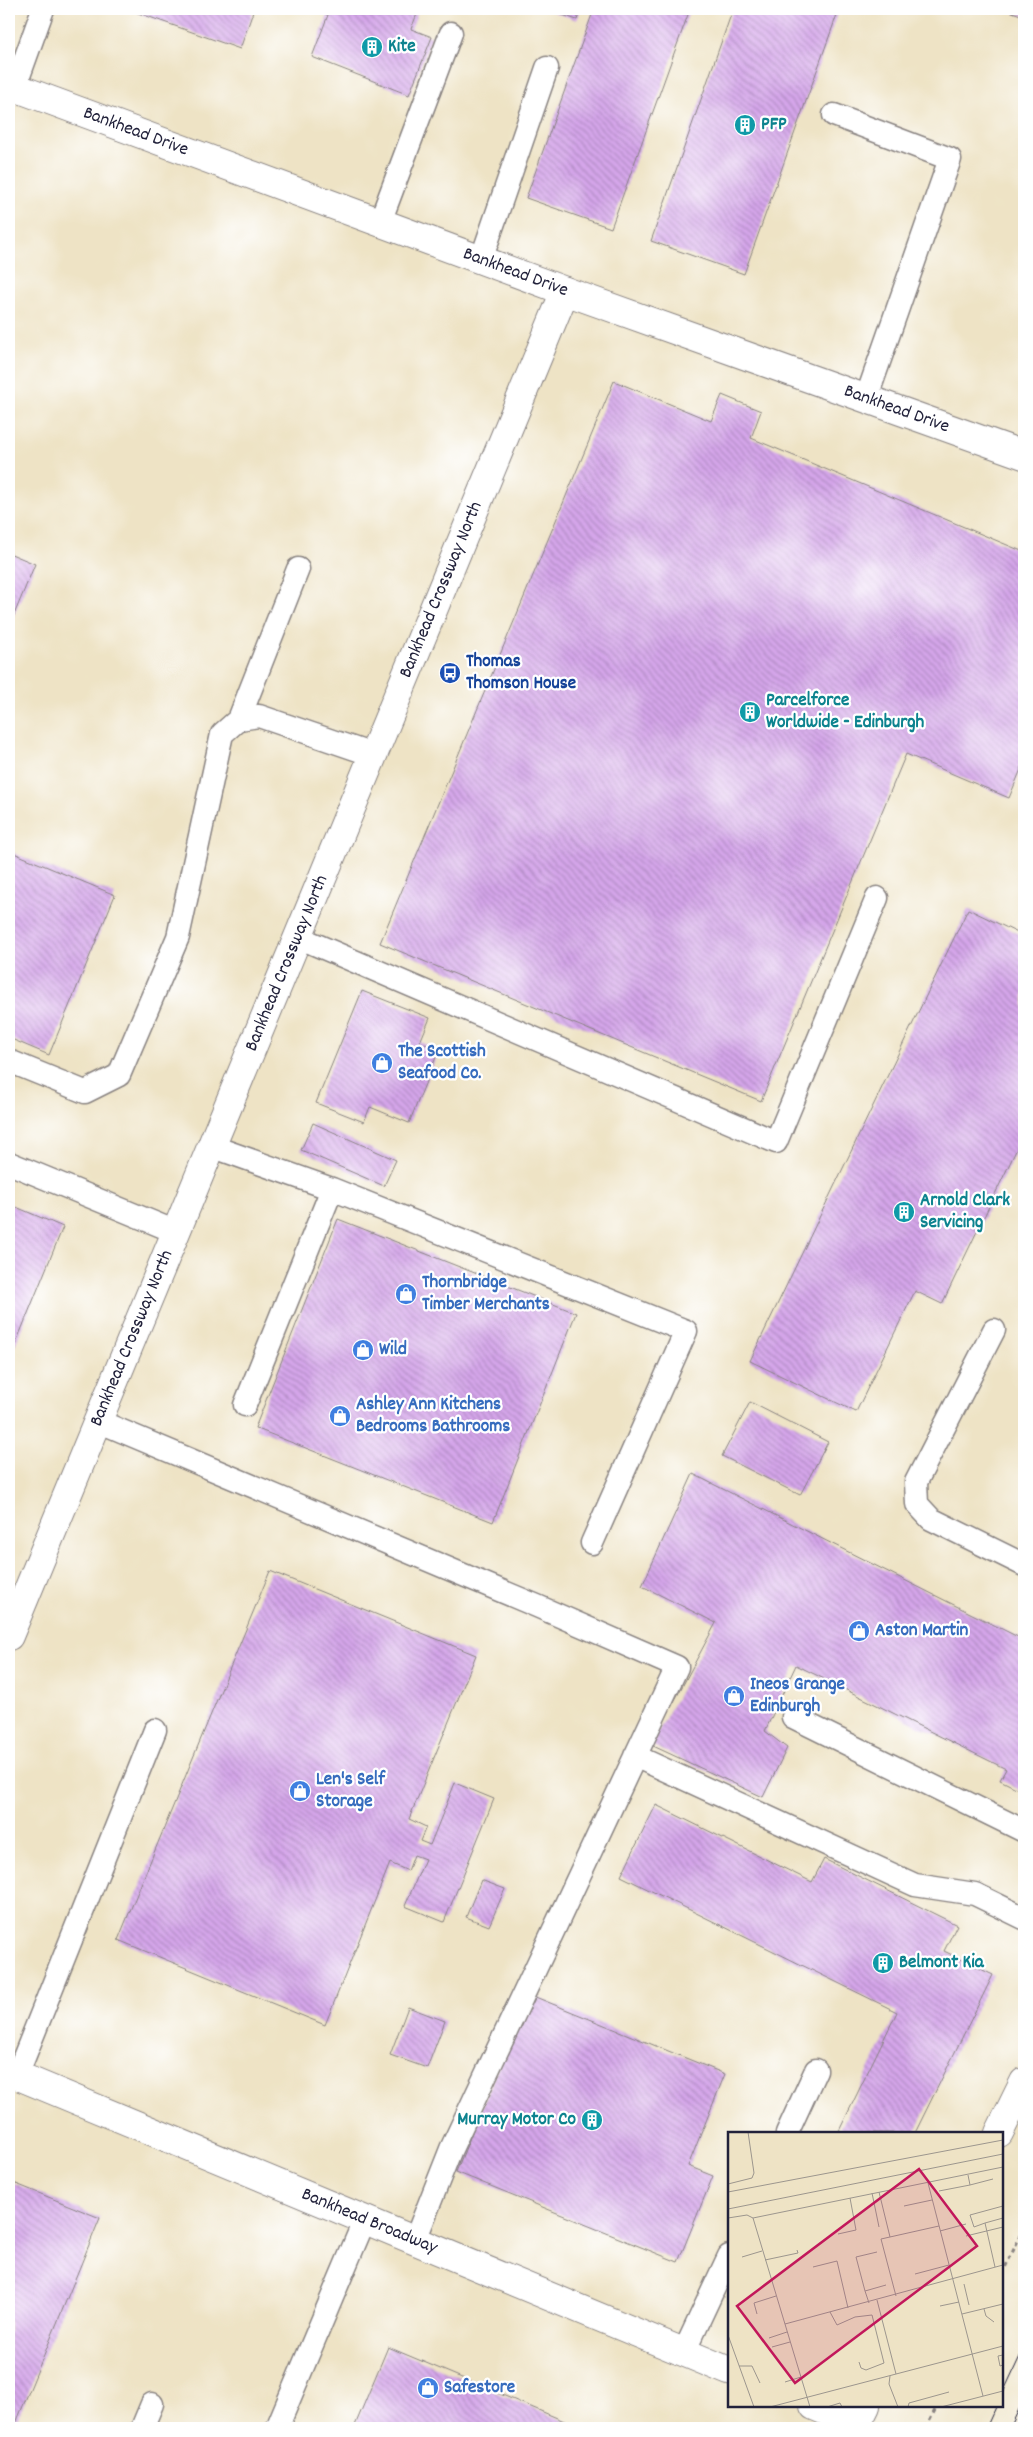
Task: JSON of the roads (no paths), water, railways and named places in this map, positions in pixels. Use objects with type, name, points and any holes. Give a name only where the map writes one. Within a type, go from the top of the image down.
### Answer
[{"type":"street","name":"Bankhead Drive","points":[[12,86],[565,291],[1024,455]]},
{"type":"street","name":"Bankhead Crossway North","points":[[9,1636],[565,291]]},
{"type":"street","name":"Bankhead Broadway","points":[[13,2073],[728,2371]]},
{"type":"street","points":[[999,2132],[1024,2082]]},
{"type":"street","points":[[817,2407],[859,2419]]},
{"type":"lane","points":[[12,86],[43,9]]},
{"type":"lane","points":[[380,222],[451,33]]},
{"type":"lane","points":[[481,260],[547,68]]},
{"type":"lane","points":[[834,115],[950,159],[866,399]]},
{"type":"lane","points":[[9,1060],[85,1092],[119,1075],[178,937],[222,734],[239,719],[298,569]]},
{"type":"lane","points":[[239,719],[258,716],[373,755]]},
{"type":"lane","points":[[298,936],[776,1142],[876,898]]},
{"type":"lane","points":[[211,1146],[332,1189],[686,1331],[592,1543]]},
{"type":"lane","points":[[9,1163],[176,1232]]},
{"type":"lane","points":[[245,1405],[332,1189]]},
{"type":"lane","points":[[994,1330],[916,1482],[917,1504],[931,1519],[1024,1565]]},
{"type":"lane","points":[[98,1421],[537,1606],[677,1668],[451,2149],[415,2240]]},
{"type":"lane","points":[[793,1718],[1024,1831]]},
{"type":"lane","points":[[13,2073],[155,1730]]},
{"type":"lane","points":[[635,1756],[916,1885],[975,1894],[1024,1918]]},
{"type":"lane","points":[[786,2132],[816,2070]]},
{"type":"lane","points":[[277,2428],[365,2220]]},
{"type":"lane","points":[[684,2352],[728,2258]]},
{"type":"lane","points":[[142,2428],[152,2404]]},
{"type":"tram line","points":[[1003,2393],[1024,2348]]},
{"type":"tram line","points":[[1010,2428],[1024,2399]]},
{"type":"tram line","points":[[986,2428],[996,2407]]},
{"type":"place","name":"Kite","points":[[372,47]]},
{"type":"place","name":"PFP","points":[[745,125]]},
{"type":"place","name":"Thomas Thomson House","points":[[450,673]]},
{"type":"place","name":"Parcelforce Worldwide - Edinburgh","points":[[750,712]]},
{"type":"place","name":"The Scottish Seafood Co.","points":[[382,1063]]},
{"type":"place","name":"Arnold Clark Servicing","points":[[904,1212]]},
{"type":"place","name":"Thornbridge Timber Merchants","points":[[406,1294]]},
{"type":"place","name":"Wild","points":[[363,1350]]},
{"type":"place","name":"Ashley Ann Kitchens Bedrooms Bathrooms","points":[[340,1416]]},
{"type":"place","name":"Aston Martin","points":[[859,1631]]},
{"type":"place","name":"Ineos Grange Edinburgh","points":[[734,1696]]},
{"type":"place","name":"Len's Self Storage","points":[[300,1791]]},
{"type":"place","name":"Belmont Kia","points":[[883,1963]]},
{"type":"place","name":"Murray Motor Co","points":[[592,2120]]},
{"type":"place","name":"Safestore","points":[[428,2388]]}]
